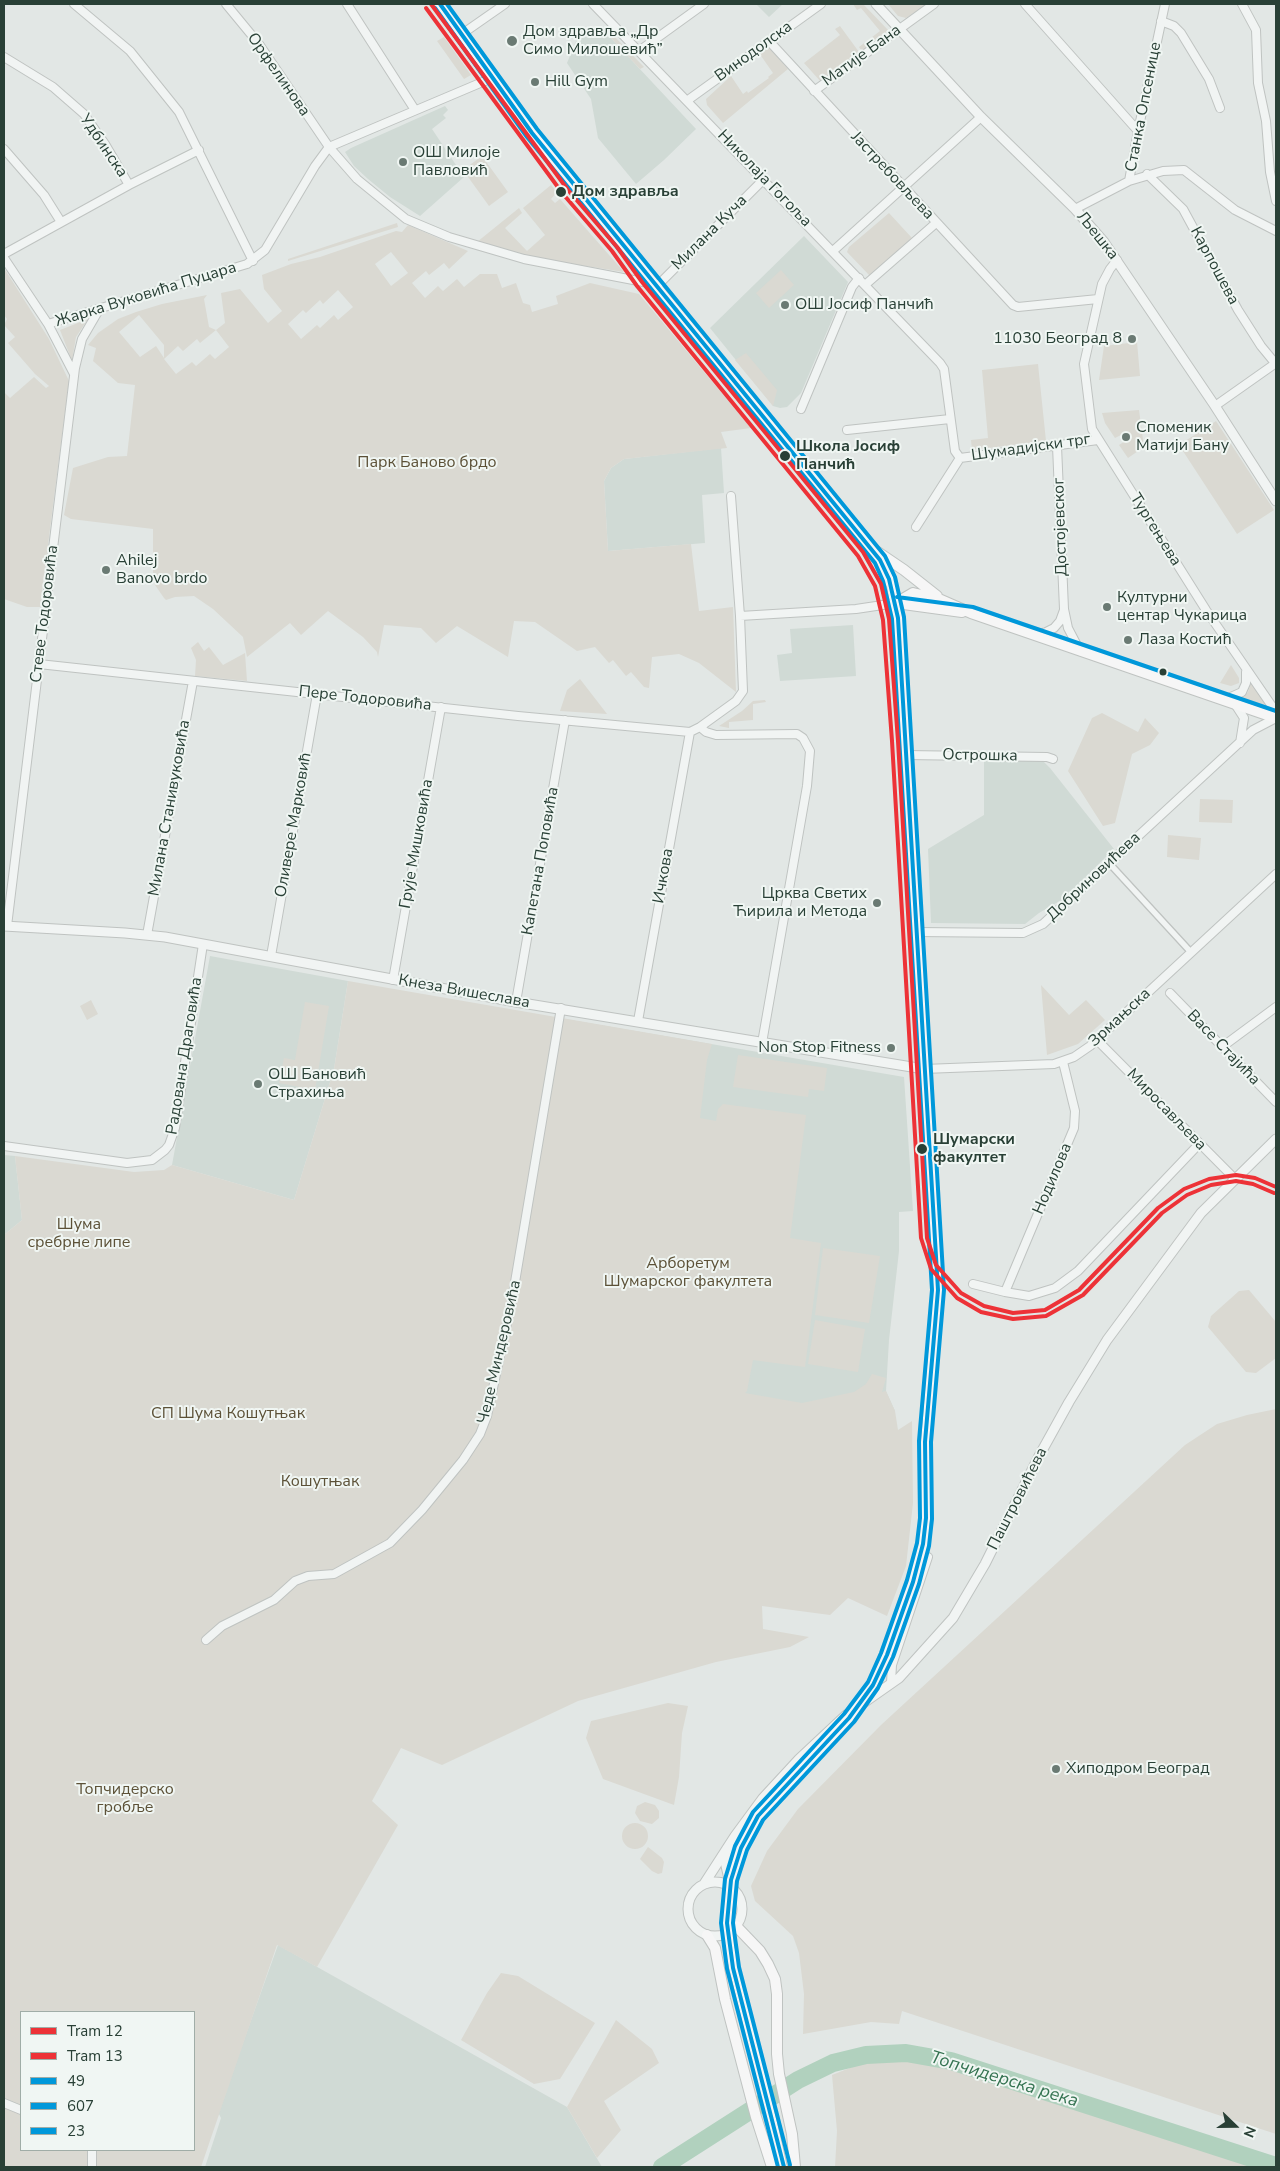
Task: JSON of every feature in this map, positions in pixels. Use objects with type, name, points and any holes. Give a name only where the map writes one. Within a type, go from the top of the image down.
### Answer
[{"type":"main road","points":[[440,4],[532,133],[870,547],[885,569],[896,603],[938,1296],[925,1456],[926,1507],[923,1544],[914,1582],[887,1655],[873,1684],[849,1718],[758,1816],[741,1848],[731,1880],[727,1914],[729,1946],[782,2165]]},
{"type":"main road","points":[[870,547],[904,570],[939,598],[971,614],[1276,718]]},
{"type":"main road","points":[[896,603],[913,593],[939,598]]},
{"type":"main road","points":[[896,603],[971,614]]},
{"type":"main road","points":[[736,1926],[765,1957],[772,1971],[777,1994],[779,2074],[792,2134],[795,2167]]},
{"type":"main road","points":[[707,1935],[715,1948],[756,2117],[772,2167]]},
{"type":"street","points":[[74,4],[130,51],[146,68],[179,112],[253,261]]},
{"type":"street","name":"Орфелинова","points":[[226,4],[259,44],[329,147]]},
{"type":"street","points":[[347,4],[415,110]]},
{"type":"street","points":[[462,34],[505,4]]},
{"type":"street","name":"Николаја Гогоља","points":[[593,4],[688,100],[933,356]]},
{"type":"street","points":[[640,51],[704,4]]},
{"type":"street","name":"Винодолска","points":[[688,100],[821,4]]},
{"type":"street","name":"Љешка","points":[[876,4],[981,118],[1075,209],[1117,260],[1276,501]]},
{"type":"street","name":"Матије Бана","points":[[814,91],[934,4]]},
{"type":"street","points":[[1025,4],[1138,131]]},
{"type":"street","name":"Станка Опсенице","points":[[1075,209],[1129,181],[1165,4]]},
{"type":"street","points":[[1242,4],[1256,30],[1258,83],[1266,122],[1270,172],[1276,201]]},
{"type":"street","points":[[1161,21],[1174,26],[1182,33],[1204,70],[1220,108]]},
{"type":"street","name":"Јастребовљева","points":[[769,42],[1013,305],[1018,307],[1098,299]]},
{"type":"street","name":"Удбинска","points":[[4,57],[53,87],[84,114],[105,144],[129,185]]},
{"type":"street","points":[[492,78],[329,147],[357,179],[411,222],[449,237],[524,259],[655,285]]},
{"type":"street","points":[[833,251],[981,118]]},
{"type":"street","name":"Жарка Вуковића Пуцара","points":[[48,324],[237,268],[253,261],[269,244],[315,166],[329,147]]},
{"type":"street","points":[[4,149],[44,195],[61,222]]},
{"type":"street","points":[[4,254],[129,185],[199,150]]},
{"type":"street","points":[[1129,181],[1147,174],[1172,169],[1184,170],[1230,207],[1276,231]]},
{"type":"street","name":"Карпошева","points":[[1147,174],[1183,209],[1238,310],[1261,346],[1276,363]]},
{"type":"street","name":"Милана Куча","points":[[655,285],[764,179]]},
{"type":"street","points":[[865,285],[936,223]]},
{"type":"street","points":[[4,258],[48,324],[74,374]]},
{"type":"street","name":"Шумадијски трг","points":[[933,356],[944,369],[955,451],[960,458],[1098,440],[1090,424],[1084,372],[1098,299],[1106,276],[1117,260]]},
{"type":"street","points":[[801,409],[852,287],[858,278]]},
{"type":"street","name":"Стеве Тодоровића","points":[[6,926],[74,374],[82,339],[100,308]]},
{"type":"street","points":[[1215,406],[1276,363]]},
{"type":"street","points":[[847,430],[950,419]]},
{"type":"street","name":"Тургењева","points":[[1098,440],[1246,670],[1276,712]]},
{"type":"street","name":"Достојевског","points":[[1058,446],[1064,608],[1068,628],[1080,651]]},
{"type":"street","points":[[916,527],[960,458]]},
{"type":"street","points":[[690,732],[736,701],[743,691],[740,616],[731,496]]},
{"type":"street","points":[[740,616],[856,609],[896,603]]},
{"type":"street","points":[[1032,635],[1054,628],[1060,621],[1064,608]]},
{"type":"street","name":"Пере Тодоровића","points":[[39,664],[690,732]]},
{"type":"street","points":[[1224,700],[1242,692],[1246,683],[1246,670]]},
{"type":"street","name":"Милана Станивуковића","points":[[147,935],[193,680]]},
{"type":"street","name":"Оливере Марковић","points":[[271,956],[317,694]]},
{"type":"street","points":[[1235,704],[1244,718],[1240,743]]},
{"type":"street","name":"Грује Мишковића","points":[[393,980],[441,707]]},
{"type":"street","name":"Добриновићева","points":[[916,932],[1028,932],[1043,924],[1254,730],[1276,718]]},
{"type":"street","name":"Капетана Поповића","points":[[516,1002],[565,720]]},
{"type":"street","points":[[700,727],[706,732],[716,735],[797,734],[803,738],[810,751],[807,786],[762,1043]]},
{"type":"street","name":"Ичкова","points":[[638,1021],[690,732]]},
{"type":"street","name":"Острошка","points":[[906,755],[1047,757],[1053,759]]},
{"type":"street","points":[[1109,863],[1188,949]]},
{"type":"street","name":"Зрмањска","points":[[924,1069],[1054,1064],[1063,1062],[1083,1052],[1276,874]]},
{"type":"street","name":"Кнеза Вишеслава","points":[[6,926],[147,935],[516,1002],[924,1069]]},
{"type":"street","name":"Радована Драговића","points":[[4,1146],[127,1163],[152,1160],[165,1150],[169,1145],[175,1128],[203,944]]},
{"type":"street","name":"Васе Стајића","points":[[1170,993],[1276,1102]]},
{"type":"street","points":[[1222,1047],[1276,1007]]},
{"type":"street","name":"Чеде Миндеровића","points":[[206,1640],[222,1626],[274,1600],[295,1581],[308,1576],[334,1574],[390,1543],[422,1510],[451,1475],[480,1434],[487,1416],[518,1266],[561,1008]]},
{"type":"street","name":"Миросављева","points":[[1097,1040],[1234,1179]]},
{"type":"street","name":"Нодилова","points":[[1005,1292],[1074,1128],[1075,1111],[1063,1062]]},
{"type":"street","name":"Паштровићева","points":[[704,1884],[735,1836],[763,1798],[799,1759],[852,1710],[891,1683],[911,1666],[962,1605],[985,1564],[1042,1450],[1107,1340],[1192,1223],[1276,1139]]},
{"type":"street","points":[[973,1284],[1029,1296],[1045,1292],[1066,1282],[1199,1144]]},
{"type":"street","points":[[891,1683],[892,1665],[928,1557]]},
{"type":"street","name":"Паштровићева","points":[[731,1888],[726,1866],[735,1836]]},
{"type":"street","points":[[718,1882],[731,1888],[738,1894],[742,1908],[736,1926],[721,1935],[707,1935],[698,1930],[692,1924],[688,1911],[691,1896],[704,1884],[718,1882]]},
{"type":"street","points":[[4,2103],[20,2110]]},
{"type":"street","points":[[92,2151],[92,2167]]},
{"type":"shaded area","points":[[756,4],[783,4],[769,17]]},
{"type":"shaded area","points":[[599,27],[602,38],[609,36],[696,129],[636,184],[598,138],[591,99],[567,63],[576,41]]},
{"type":"shaded area","name":"ОШ Милоје Павловић","points":[[445,106],[448,110],[443,115],[446,118],[432,129],[464,177],[420,216],[390,197],[368,179],[354,166],[345,152]]},
{"type":"shaded area","name":"ОШ Јосиф Панчић","points":[[804,236],[848,282],[801,393],[787,407],[780,408],[773,406],[710,328]]},
{"type":"shaded area","points":[[721,448],[724,493],[702,495],[705,543],[608,551],[604,481],[611,468],[624,459]]},
{"type":"shaded area","points":[[853,625],[856,676],[780,681],[777,655],[792,653],[790,629]]},
{"type":"shaded area","points":[[984,755],[1043,761],[1114,849],[1063,899],[1025,924],[931,923],[928,849],[984,815]]},
{"type":"shaded area","name":"ОШ Бановић Страхиња","points":[[210,956],[348,981],[334,1069],[294,1200],[172,1165]]},
{"type":"shaded area","points":[[565,1019],[904,1077],[913,1211],[899,1212],[899,1251],[889,1340],[886,1391],[895,1411],[509,1454]]},
{"type":"shaded area","points":[[4,1155],[15,1156],[22,1220],[4,1235]]},
{"type":"shaded area","points":[[278,1945],[567,2107],[602,2167],[205,2167],[221,2118],[218,2112]]},
{"type":"green space","points":[[853,4],[863,4],[889,31],[863,53],[859,47],[880,31],[861,8],[857,10]]},
{"type":"green space","points":[[888,4],[927,4],[906,18],[898,16]]},
{"type":"green space","points":[[840,26],[859,52],[821,82],[804,63],[840,35],[835,29]]},
{"type":"green space","points":[[612,34],[644,67],[640,69],[609,36]]},
{"type":"green space","points":[[444,37],[471,75],[464,79],[437,41]]},
{"type":"green space","points":[[768,46],[788,69],[723,123],[707,105],[706,99],[731,76],[743,94],[747,91],[748,93],[769,78],[773,73],[759,53]]},
{"type":"green space","points":[[482,156],[508,192],[489,206],[463,170]]},
{"type":"green space","points":[[551,185],[557,192],[551,199],[555,203],[560,199],[624,272],[522,256],[477,242],[519,208],[522,213],[505,228],[527,251],[545,235],[523,208]]},
{"type":"green space","points":[[889,213],[912,238],[870,276],[847,252],[849,247]]},
{"type":"green space","points":[[397,223],[398,227],[288,261],[288,259]]},
{"type":"green space","name":"Парк Баново брдо","points":[[408,225],[468,251],[449,269],[444,263],[429,275],[426,271],[412,283],[425,298],[438,286],[443,291],[457,279],[464,287],[480,274],[497,274],[502,288],[516,283],[523,303],[530,305],[532,312],[558,304],[556,296],[590,283],[639,294],[751,428],[721,432],[727,448],[624,459],[611,468],[604,481],[608,551],[691,544],[699,611],[733,607],[736,692],[699,663],[679,654],[652,657],[649,688],[644,687],[631,672],[626,676],[613,660],[609,663],[595,647],[577,651],[535,622],[514,621],[508,657],[457,626],[436,643],[421,628],[384,625],[378,657],[377,652],[363,637],[328,611],[301,635],[290,623],[247,657],[243,637],[213,609],[194,596],[175,597],[166,600],[164,598],[155,585],[153,576],[153,529],[71,519],[64,515],[73,468],[108,457],[127,456],[135,385],[118,383],[93,361],[96,348],[88,345],[98,333],[118,319],[136,312],[162,304],[207,295],[204,299],[209,327],[216,330],[225,323],[221,293],[240,289],[268,323],[282,311],[264,289],[262,275],[396,231],[402,232]],"holes":[[[391,252],[408,273],[391,286],[375,264]],[[338,290],[353,307],[338,320],[334,315],[320,328],[317,325],[301,339],[288,324],[303,310],[306,313],[320,300],[323,304]],[[139,315],[164,345],[164,358],[156,346],[140,357],[119,332]],[[216,330],[229,347],[215,359],[210,354],[196,366],[192,362],[176,374],[164,359],[178,346],[183,351],[197,339],[200,343]]]},
{"type":"green space","points":[[4,268],[49,339],[69,381],[40,607],[27,607],[4,599],[4,392],[10,398],[34,377],[46,388],[49,386],[35,374],[8,343],[15,337],[4,325],[7,319],[4,315]]},
{"type":"green space","points":[[781,270],[794,285],[769,308],[756,293]]},
{"type":"green space","points":[[88,319],[76,337],[72,361],[60,330]]},
{"type":"green space","points":[[1137,342],[1140,376],[1099,380],[1104,346]]},
{"type":"green space","points":[[746,353],[777,390],[773,406],[735,360]]},
{"type":"green space","points":[[1038,364],[1046,441],[972,450],[971,440],[988,438],[982,370]]},
{"type":"green space","points":[[1139,410],[1144,447],[1128,458],[1119,445],[1130,438],[1127,432],[1115,438],[1105,423],[1102,413]]},
{"type":"green space","points":[[1216,421],[1274,510],[1237,534],[1179,445]]},
{"type":"green space","points":[[198,642],[204,651],[209,647],[223,665],[245,653],[247,681],[195,676],[196,660],[191,648]]},
{"type":"green space","points":[[1231,665],[1239,678],[1239,683],[1231,686],[1220,683]]},
{"type":"green space","points":[[580,679],[607,714],[560,711],[567,690]]},
{"type":"green space","points":[[1251,683],[1270,707],[1242,698],[1248,692]]},
{"type":"green space","points":[[765,700],[766,702],[753,704],[753,720],[729,722],[729,728],[719,726],[742,711],[753,701]]},
{"type":"green space","points":[[1102,713],[1138,732],[1145,718],[1159,733],[1150,745],[1132,754],[1115,823],[1103,826],[1068,771],[1092,718]]},
{"type":"green space","points":[[1200,799],[1233,800],[1232,823],[1199,822]]},
{"type":"green space","points":[[1168,835],[1201,838],[1199,860],[1167,857]]},
{"type":"green space","name":"Кошутњак","points":[[348,981],[712,1044],[707,1060],[700,1118],[716,1121],[718,1109],[723,1104],[806,1115],[790,1238],[821,1243],[805,1367],[753,1360],[745,1393],[802,1403],[854,1392],[866,1384],[872,1374],[886,1378],[882,1392],[886,1391],[895,1411],[898,1430],[912,1421],[913,1503],[906,1566],[887,1616],[848,1598],[830,1615],[762,1606],[763,1629],[809,1637],[790,1647],[716,1662],[578,1701],[442,1765],[401,1748],[372,1801],[398,1825],[317,1967],[277,1945],[201,2167],[4,2167],[4,1235],[22,1220],[15,1156],[134,1172],[164,1170],[172,1165],[294,1200],[334,1069]]},
{"type":"green space","points":[[1041,985],[1069,1015],[1086,1000],[1105,1020],[1078,1044],[1047,1055]]},
{"type":"green space","points":[[91,1000],[98,1014],[87,1020],[80,1006]]},
{"type":"green space","points":[[305,1002],[329,1006],[315,1090],[279,1083],[284,1058],[295,1060]]},
{"type":"green space","points":[[738,1055],[827,1068],[824,1091],[809,1089],[808,1097],[733,1087]]},
{"type":"green space","points":[[823,1248],[880,1256],[869,1323],[815,1315]]},
{"type":"green space","points":[[1249,1290],[1276,1322],[1276,1358],[1256,1373],[1246,1372],[1208,1327],[1211,1316],[1239,1291]]},
{"type":"green space","points":[[815,1320],[865,1329],[858,1372],[808,1364]]},
{"type":"green space","name":"Хиподром Београд","points":[[1276,1409],[1276,2134],[902,2011],[899,2024],[871,2022],[803,2034],[804,1994],[799,1953],[793,1936],[755,1901],[751,1886],[767,1851],[798,1809],[881,1725],[1185,1445],[1217,1424]]},
{"type":"green space","points":[[668,1703],[688,1706],[682,1733],[679,1777],[674,1805],[603,1779],[586,1738],[591,1721]]},
{"type":"green space","points":[[645,1802],[655,1805],[659,1811],[659,1818],[652,1824],[640,1821],[635,1813],[637,1806]]},
{"type":"green space","points":[[635,1823],[644,1827],[648,1836],[644,1845],[635,1849],[626,1845],[622,1836],[626,1827]]},
{"type":"green space","points":[[648,1847],[662,1858],[664,1862],[662,1873],[658,1874],[652,1871],[640,1859]]},
{"type":"green space","points":[[501,1973],[518,1976],[595,2023],[560,2079],[534,2084],[461,2040],[487,1993]]},
{"type":"green space","points":[[616,2020],[652,2049],[659,2063],[604,2101],[621,2130],[597,2158],[567,2107]]},
{"type":"green space","points":[[885,2054],[983,2076],[1122,2123],[1263,2167],[835,2167],[837,2131],[832,2075]]},
{"type":"waterway","name":"Топчидерска река","points":[[662,2167],[798,2080],[833,2063],[866,2055],[906,2053],[951,2061],[1276,2166]]},
{"type":"tram line","name":"12","points":[[431,4],[568,190],[617,247],[642,282],[863,552],[881,584],[889,619],[898,741],[927,1238],[936,1265],[961,1293],[984,1306],[1013,1313],[1045,1310],[1079,1290],[1158,1208],[1184,1189],[1209,1179],[1236,1175],[1255,1178],[1276,1187]]},
{"type":"tram line","name":"13","points":[[426,8],[563,194],[612,251],[637,286],[858,556],[875,586],[883,620],[892,741],[921,1238],[931,1269],[957,1298],[981,1312],[1013,1319],[1046,1316],[1083,1295],[1162,1213],[1187,1195],[1211,1185],[1236,1181],[1253,1184],[1274,1193]]},
{"type":"transit line","name":"49","points":[[440,4],[532,133],[880,560],[889,579],[898,618],[938,1290],[925,1442],[926,1518],[923,1544],[913,1582],[887,1655],[873,1685],[849,1718],[758,1816],[741,1848],[731,1880],[727,1923],[733,1968],[784,2167]]},
{"type":"transit line","name":"23","points":[[447,4],[537,129],[885,556],[895,577],[904,617],[944,1290],[931,1442],[932,1519],[929,1546],[919,1584],[893,1657],[878,1688],[854,1722],[763,1820],[747,1850],[737,1881],[733,1923],[739,1967],[790,2165]]},
{"type":"transit line","name":"607","points":[[435,8],[527,137],[875,563],[883,581],[892,619],[932,1290],[919,1441],[920,1518],[917,1543],[907,1580],[881,1653],[868,1682],[844,1714],[753,1812],[735,1846],[725,1879],[721,1923],[727,1969],[778,2167]]},
{"type":"transit line","name":"23","points":[[897,597],[973,607],[1276,711]]},
{"type":"place","name":"Дом здравља „Др Симо Милошевић”","points":[[512,41]]},
{"type":"place","name":"Hill Gym","points":[[535,82]]},
{"type":"place","name":"ОШ Милоје Павловић","points":[[403,162]]},
{"type":"place","name":"Дом здравља","points":[[561,192]]},
{"type":"place","name":"ОШ Јосиф Панчић","points":[[785,305]]},
{"type":"place","name":"11030 Београд 8","points":[[1132,339]]},
{"type":"place","name":"Споменик Матији Бану","points":[[1126,437]]},
{"type":"place","name":"Школа Јосиф Панчић","points":[[785,456]]},
{"type":"place","name":"Ahilej Banovo brdo","points":[[106,570]]},
{"type":"place","name":"Културни центар Чукарица","points":[[1107,607]]},
{"type":"place","name":"Лаза Костић","points":[[1128,640]]},
{"type":"place","name":"Црква Светих Ћирила и Метода","points":[[877,903]]},
{"type":"place","name":"Non Stop Fitness","points":[[891,1048]]},
{"type":"place","name":"ОШ Бановић Страхиња","points":[[258,1084]]},
{"type":"place","name":"Шумарски факултет","points":[[922,1149]]},
{"type":"place","name":"Хиподром Београд","points":[[1056,1769]]},
{"type":"park label","name":"Шума сребрне липе","points":[[79,1234]]},
{"type":"park label","name":"Арборетум Шумарског факултета","points":[[688,1273]]},
{"type":"park label","name":"СП Шума Кошутњак","points":[[228,1414]]},
{"type":"park label","name":"Топчидерско гробље","points":[[125,1799]]}]
